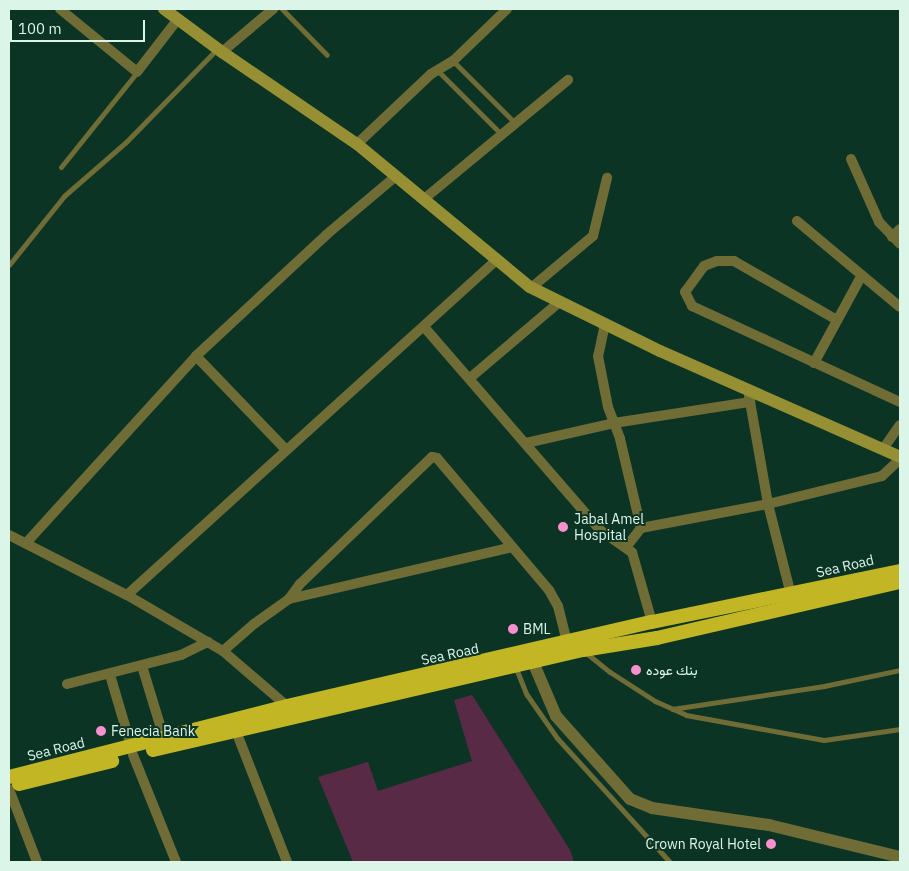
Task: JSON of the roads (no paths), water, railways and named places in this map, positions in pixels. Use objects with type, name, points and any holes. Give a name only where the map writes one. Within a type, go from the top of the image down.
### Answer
[{"type":"highway","name":"Sea Road","points":[[9,787],[132,750],[164,738],[234,726],[287,706],[652,622],[791,595],[900,571]]},
{"type":"highway","name":"Sea Road","points":[[9,777],[583,650],[657,638],[900,582]]},
{"type":"main road","points":[[164,9],[219,50],[357,144],[495,261],[532,288],[558,303],[900,458]]},
{"type":"street","points":[[60,9],[137,72],[178,19]]},
{"type":"street","points":[[219,50],[273,9]]},
{"type":"street","points":[[357,144],[436,70],[453,61],[507,9]]},
{"type":"street","points":[[424,199],[568,80]]},
{"type":"street","points":[[851,159],[879,222],[896,241],[900,229]]},
{"type":"street","points":[[27,542],[196,356],[312,248],[396,176]]},
{"type":"street","points":[[532,288],[593,236],[607,178]]},
{"type":"street","points":[[797,221],[900,306]]},
{"type":"street","points":[[127,595],[286,450],[424,328],[495,261]]},
{"type":"street","points":[[837,320],[734,261],[717,261],[704,266],[687,288],[685,297],[692,306],[900,402]]},
{"type":"street","points":[[814,363],[862,275]]},
{"type":"street","points":[[470,378],[558,303]]},
{"type":"street","points":[[605,324],[598,356],[641,528]]},
{"type":"street","points":[[424,328],[470,378],[600,530],[627,546],[638,564],[652,622]]},
{"type":"street","points":[[196,356],[286,450]]},
{"type":"street","points":[[747,388],[768,504],[791,595]]},
{"type":"street","points":[[526,444],[614,423],[750,402]]},
{"type":"street","points":[[883,449],[900,425]]},
{"type":"street","points":[[224,651],[254,624],[289,600],[300,584],[432,456],[437,458],[554,598],[566,642]]},
{"type":"street","points":[[627,546],[641,528],[768,504],[882,476],[900,458]]},
{"type":"street","points":[[9,534],[127,595],[224,651],[287,706]]},
{"type":"street","points":[[289,600],[512,547]]},
{"type":"street","points":[[67,684],[110,675],[181,655],[208,642]]},
{"type":"street","points":[[533,662],[556,716],[630,799],[652,808],[769,825],[900,857]]},
{"type":"street","points":[[142,666],[164,738]]},
{"type":"street","points":[[110,675],[132,750],[176,862]]},
{"type":"street","points":[[234,726],[287,862]]},
{"type":"street","points":[[9,787],[12,805],[37,862]]},
{"type":"lane","points":[[282,9],[327,55]]},
{"type":"lane","points":[[9,265],[64,196],[126,142],[219,50]]},
{"type":"lane","points":[[453,61],[516,123]]},
{"type":"lane","points":[[436,70],[502,135]]},
{"type":"lane","points":[[61,167],[137,72]]},
{"type":"lane","points":[[583,650],[610,672],[671,709],[686,715],[824,740],[900,729]]},
{"type":"lane","points":[[515,666],[527,695],[557,738],[670,862]]},
{"type":"lane","points":[[671,709],[824,686],[900,670]]},
{"type":"place","name":"Jabal Amel Hospital","points":[[563,527]]},
{"type":"place","name":"BML","points":[[513,629]]},
{"type":"place","name":"بنك عوده","points":[[636,670]]},
{"type":"place","name":"Fenecia Bank","points":[[101,731]]},
{"type":"place","name":"Crown Royal Hotel","points":[[771,844]]}]
